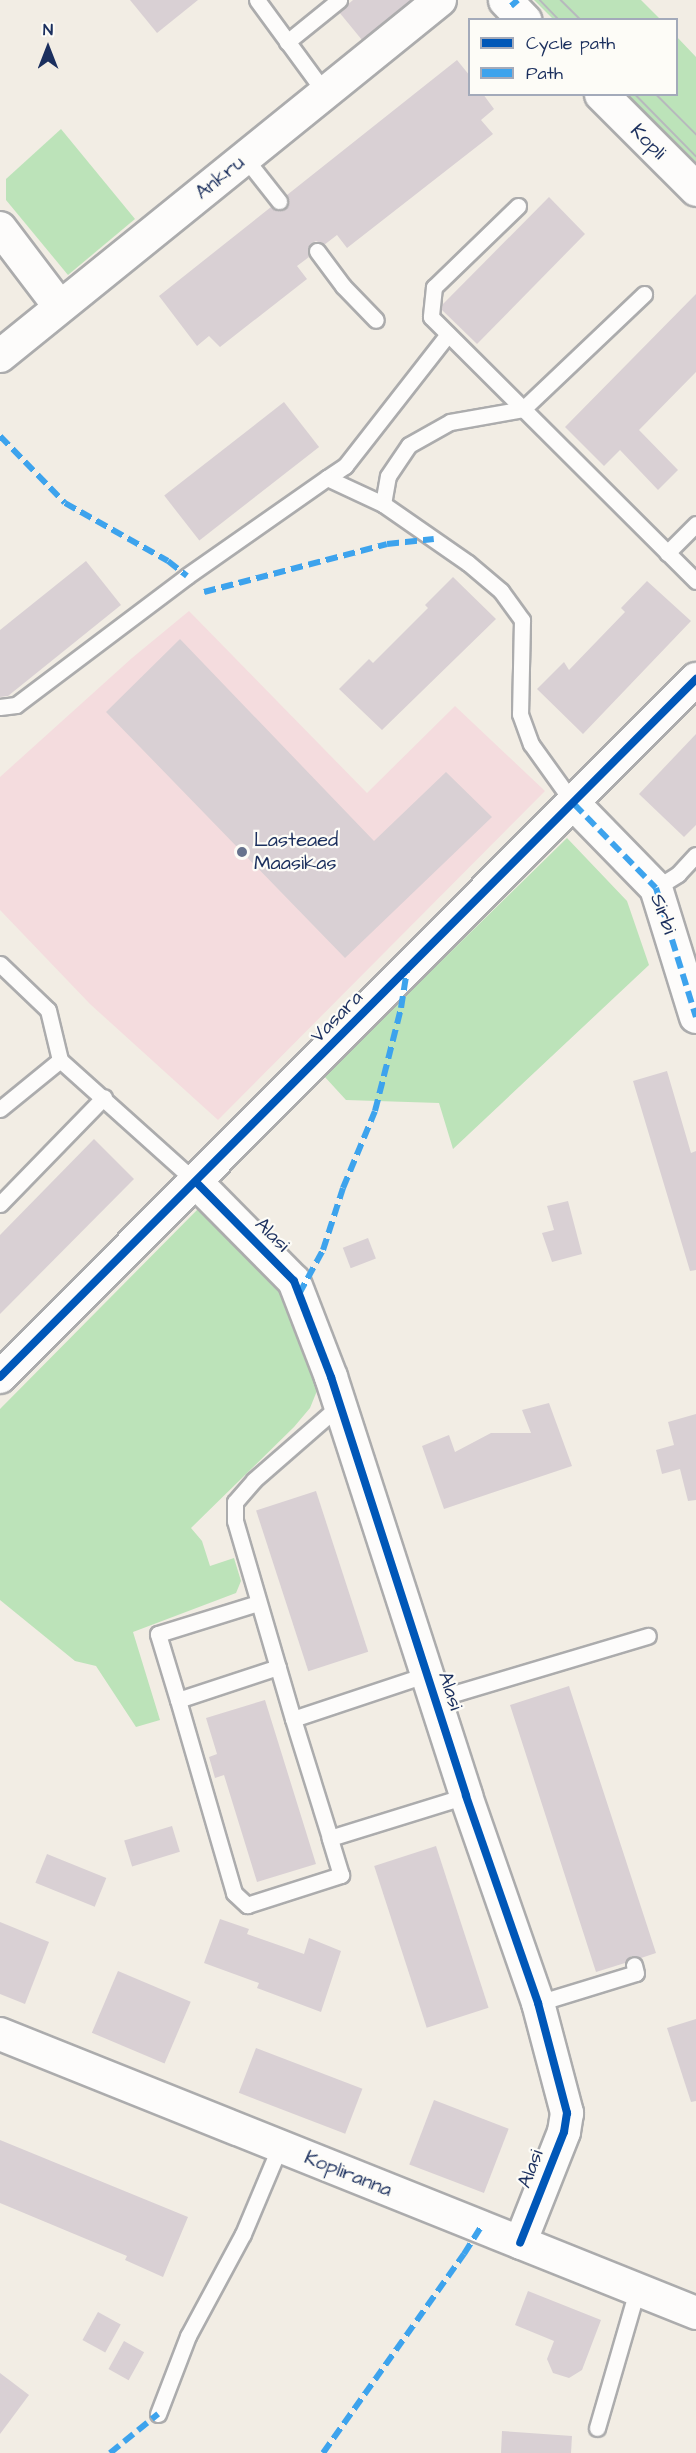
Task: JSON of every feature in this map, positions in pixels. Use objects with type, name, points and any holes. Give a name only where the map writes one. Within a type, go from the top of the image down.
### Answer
[{"type":"street","points":[[505,0],[522,18]]},
{"type":"street","name":"Ankru","points":[[0,356],[433,2]]},
{"type":"street","name":"Kopli","points":[[603,96],[696,189]]},
{"type":"street","points":[[0,228],[60,307]]},
{"type":"street","name":"Vasara","points":[[0,1377],[574,804],[696,679]]},
{"type":"street","name":"Sirbi","points":[[574,804],[656,888],[696,1017]]},
{"type":"street","name":"Alasi","points":[[196,1182],[294,1281],[340,1406],[466,1796],[538,2003],[567,2113],[564,2132],[520,2243]]},
{"type":"street","name":"Kopliranna","points":[[0,2034],[696,2313]]},
{"type":"lane","points":[[257,0],[324,93]]},
{"type":"lane","points":[[287,42],[339,0]]},
{"type":"lane","points":[[245,158],[279,201]]},
{"type":"lane","points":[[518,206],[434,287],[431,317],[696,581]]},
{"type":"lane","points":[[317,251],[343,286],[376,321]]},
{"type":"lane","points":[[383,504],[388,476],[409,445],[450,422],[523,409],[644,294]]},
{"type":"lane","points":[[0,708],[16,705],[187,576],[345,465],[448,334]]},
{"type":"lane","points":[[327,478],[383,504],[468,563],[501,591],[522,620],[520,714],[531,744],[574,804]]},
{"type":"lane","points":[[667,553],[696,524]]},
{"type":"lane","points":[[656,888],[678,874],[696,855]]},
{"type":"lane","points":[[0,964],[48,1010],[60,1060],[104,1097],[196,1182]]},
{"type":"lane","points":[[0,1109],[60,1060]]},
{"type":"lane","points":[[0,1204],[104,1097]]},
{"type":"lane","points":[[258,1603],[158,1634],[234,1893],[247,1905],[341,1875],[235,1521],[235,1502],[254,1480],[340,1406]]},
{"type":"lane","points":[[293,1719],[648,1636]]},
{"type":"lane","points":[[178,1700],[278,1667]]},
{"type":"lane","points":[[330,1838],[466,1796]]},
{"type":"lane","points":[[538,2003],[636,1973],[634,1965]]},
{"type":"lane","points":[[158,2414],[188,2336],[243,2234],[280,2146]]},
{"type":"lane","points":[[597,2428],[637,2290]]},
{"type":"shaded area","name":"Lasteaed Maasikas","points":[[189,611],[367,793],[455,706],[545,791],[218,1120],[90,1004],[0,910],[0,777],[132,658]]},
{"type":"green space","points":[[534,0],[641,0],[659,18],[552,18]]},
{"type":"green space","points":[[678,38],[696,57],[696,162],[629,96],[678,96]]},
{"type":"green space","points":[[61,129],[135,219],[68,275],[6,200],[6,179]]},
{"type":"green space","points":[[567,838],[627,901],[649,965],[453,1149],[439,1103],[346,1100],[324,1076]]},
{"type":"green space","points":[[199,1208],[274,1281],[292,1310],[319,1386],[310,1408],[294,1427],[191,1528],[202,1541],[210,1566],[234,1558],[241,1581],[236,1593],[133,1632],[160,1720],[136,1727],[96,1666],[75,1661],[0,1600],[0,1409]]},
{"type":"building","points":[[130,0],[198,0],[157,33]]},
{"type":"building","points":[[353,0],[411,0],[362,40],[339,12]]},
{"type":"building","points":[[457,60],[468,74],[468,96],[484,96],[494,109],[481,120],[493,134],[347,248],[337,235],[324,245],[316,241],[312,243],[308,248],[309,257],[297,266],[307,279],[220,347],[209,336],[197,346],[159,296],[271,207],[276,210],[285,209],[288,204],[287,195]]},
{"type":"building","points":[[549,197],[585,234],[477,344],[442,310],[442,305]]},
{"type":"building","points":[[696,294],[696,372],[639,430],[678,470],[658,490],[620,450],[604,466],[565,427]]},
{"type":"building","points":[[284,402],[319,447],[199,540],[164,496]]},
{"type":"building","points":[[86,561],[121,605],[8,696],[0,697],[0,630]]},
{"type":"building","points":[[453,577],[496,619],[382,730],[339,689],[369,659],[373,663],[428,608],[425,605]]},
{"type":"building","points":[[647,581],[691,621],[583,734],[537,689],[564,662],[569,670],[625,612],[621,608]]},
{"type":"building","points":[[180,639],[374,841],[446,772],[492,817],[345,958],[106,712]]},
{"type":"building","points":[[696,734],[696,825],[684,837],[639,794]]},
{"type":"building","points":[[667,1071],[691,1153],[696,1151],[696,1270],[690,1271],[633,1081]]},
{"type":"building","points":[[94,1139],[134,1179],[0,1314],[0,1235]]},
{"type":"building","points":[[568,1201],[582,1254],[552,1262],[542,1233],[554,1230],[547,1206]]},
{"type":"building","points":[[368,1238],[376,1259],[351,1268],[343,1248]]},
{"type":"building","points":[[549,1403],[572,1466],[444,1509],[422,1446],[449,1435],[455,1452],[491,1433],[531,1433],[522,1410]]},
{"type":"building","points":[[696,1414],[696,1500],[688,1501],[680,1469],[662,1474],[656,1450],[674,1445],[668,1422]]},
{"type":"building","points":[[316,1491],[368,1652],[308,1671],[256,1510]]},
{"type":"building","points":[[569,1686],[656,1953],[641,1958],[631,1956],[625,1963],[596,1972],[510,1705]]},
{"type":"building","points":[[265,1700],[316,1864],[257,1882],[224,1775],[215,1778],[209,1757],[217,1754],[206,1718]]},
{"type":"building","points":[[172,1826],[180,1852],[132,1866],[124,1841]]},
{"type":"building","points":[[436,1846],[489,2008],[427,2028],[374,1866]]},
{"type":"building","points":[[47,1854],[106,1878],[95,1907],[35,1883]]},
{"type":"building","points":[[220,1919],[249,1929],[247,1934],[304,1954],[309,1938],[341,1951],[321,2012],[257,1988],[259,1983],[204,1963]]},
{"type":"building","points":[[0,1922],[49,1942],[25,2004],[0,1994]]},
{"type":"building","points":[[118,1971],[191,2002],[165,2064],[92,2033]]},
{"type":"building","points":[[696,2019],[696,2101],[691,2102],[667,2028]]},
{"type":"building","points":[[256,2048],[362,2089],[345,2134],[239,2093]]},
{"type":"building","points":[[434,2100],[509,2129],[484,2193],[409,2164]]},
{"type":"building","points":[[0,2140],[188,2217],[163,2277],[125,2260],[127,2256],[0,2203]]},
{"type":"building","points":[[528,2291],[601,2320],[582,2370],[569,2378],[553,2373],[547,2359],[554,2341],[515,2325]]},
{"type":"building","points":[[98,2312],[121,2325],[105,2353],[82,2340]]},
{"type":"building","points":[[124,2341],[144,2352],[129,2380],[108,2369]]},
{"type":"building","points":[[0,2373],[29,2395],[0,2434]]},
{"type":"building","points":[[502,2431],[572,2436],[571,2453],[501,2453]]},
{"type":"tram line","points":[[540,0],[557,18]]},
{"type":"tram line","points":[[561,0],[579,18]]},
{"type":"tram line","points":[[637,96],[696,156]]},
{"type":"tram line","points":[[658,96],[696,134]]},
{"type":"marked path","points":[[511,6],[518,0]]},
{"type":"marked path","points":[[0,436],[65,503],[168,561],[187,576]]},
{"type":"marked path","points":[[204,592],[387,544],[434,539]]},
{"type":"marked path","points":[[574,804],[656,888],[696,1017]]},
{"type":"marked path","points":[[299,1294],[323,1250],[343,1188],[375,1111],[401,1008],[407,970]]},
{"type":"marked path","points":[[323,2453],[481,2227]]},
{"type":"marked path","points":[[110,2453],[158,2414]]},
{"type":"cycle path","points":[[0,1377],[696,679]]},
{"type":"cycle path","points":[[196,1182],[294,1281],[331,1377],[466,1796],[538,2003],[567,2113],[564,2132],[520,2243]]},
{"type":"place","name":"Lasteaed Maasikas","points":[[242,852]]}]
